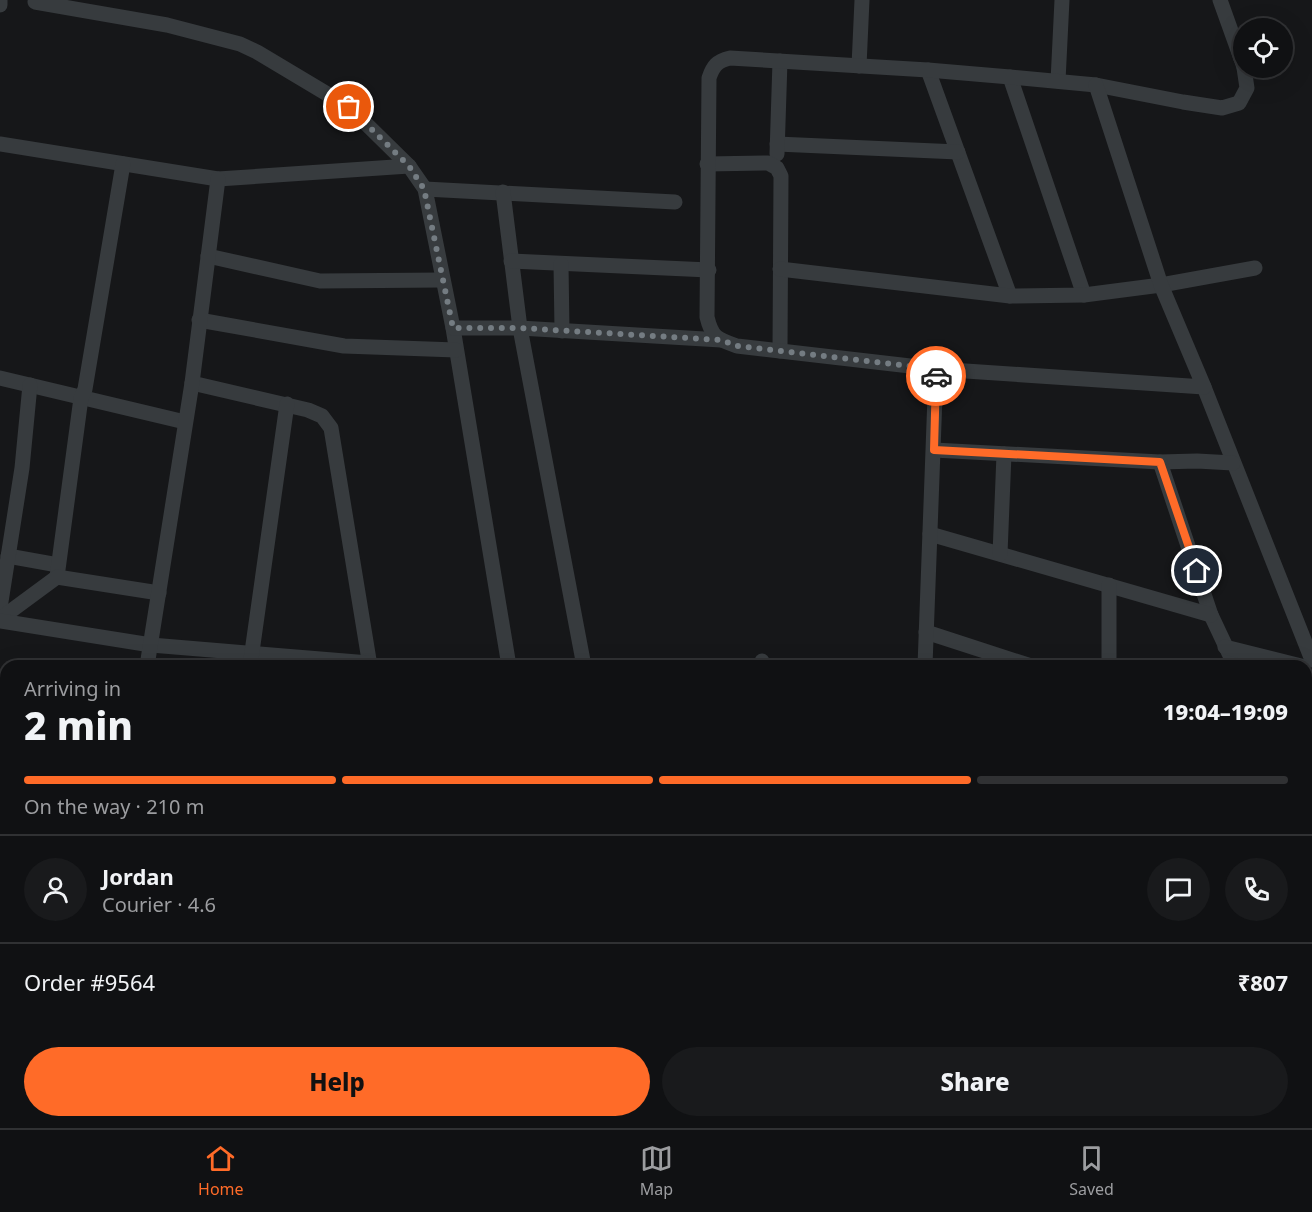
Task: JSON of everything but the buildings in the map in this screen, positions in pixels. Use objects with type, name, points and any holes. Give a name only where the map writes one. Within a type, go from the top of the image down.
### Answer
[{"type":"street","points":[[0,0],[0,5]]},
{"type":"street","points":[[859,66],[862,0]]},
{"type":"street","points":[[1058,81],[1062,0]]},
{"type":"street","points":[[1220,0],[1233,36]]},
{"type":"street","points":[[35,2],[166,25],[240,44],[349,107],[409,166],[424,189],[453,328],[507,660]]},
{"type":"street","points":[[721,340],[711,332],[707,317],[709,78],[712,68],[719,61],[730,58],[928,70],[1058,81],[1096,85],[1222,108],[1239,103],[1247,88],[1246,78]]},
{"type":"street","points":[[780,61],[777,144],[777,168],[781,176],[780,351]]},
{"type":"street","points":[[928,70],[1010,297]]},
{"type":"street","points":[[1010,77],[1084,295]]},
{"type":"street","points":[[1096,85],[1161,285],[1312,660]]},
{"type":"street","points":[[0,144],[218,179],[409,166]]},
{"type":"street","points":[[777,144],[958,152]]},
{"type":"street","points":[[707,164],[768,163],[777,168]]},
{"type":"street","points":[[0,620],[58,571],[81,398],[85,389],[123,164]]},
{"type":"street","points":[[148,660],[192,383],[218,179]]},
{"type":"street","points":[[424,189],[675,202]]},
{"type":"street","points":[[503,192],[520,328],[583,660]]},
{"type":"street","points":[[208,256],[320,281],[442,280]]},
{"type":"street","points":[[511,261],[709,270]]},
{"type":"street","points":[[561,264],[562,331]]},
{"type":"street","points":[[780,269],[1010,297],[1084,295],[1161,285],[1255,268]]},
{"type":"street","points":[[199,320],[344,346],[456,350]]},
{"type":"street","points":[[453,328],[520,328],[721,340],[737,346],[936,369],[1204,387]]},
{"type":"street","points":[[925,660],[936,369]]},
{"type":"street","points":[[0,378],[185,422]]},
{"type":"street","points":[[192,383],[287,404],[322,416],[331,428],[369,660]]},
{"type":"street","points":[[0,608],[22,468],[30,385]]},
{"type":"street","points":[[0,620],[250,660],[287,404]]},
{"type":"street","points":[[934,450],[1160,462],[1233,463]]},
{"type":"street","points":[[1000,554],[1004,454]]},
{"type":"street","points":[[1160,462],[1211,615],[1232,660]]},
{"type":"street","points":[[930,534],[1211,615]]},
{"type":"street","points":[[8,556],[58,571],[159,593]]},
{"type":"street","points":[[1108,660],[1109,585]]},
{"type":"street","points":[[926,632],[1011,660]]},
{"type":"street","points":[[1225,647],[1277,660]]},
{"type":"way so far","points":[[349,107],[409,166],[424,189],[453,328],[520,328],[721,340],[737,346],[936,369],[936,376]]},
{"type":"route","points":[[936,376],[934,450],[1160,462],[1197,571]]}]
